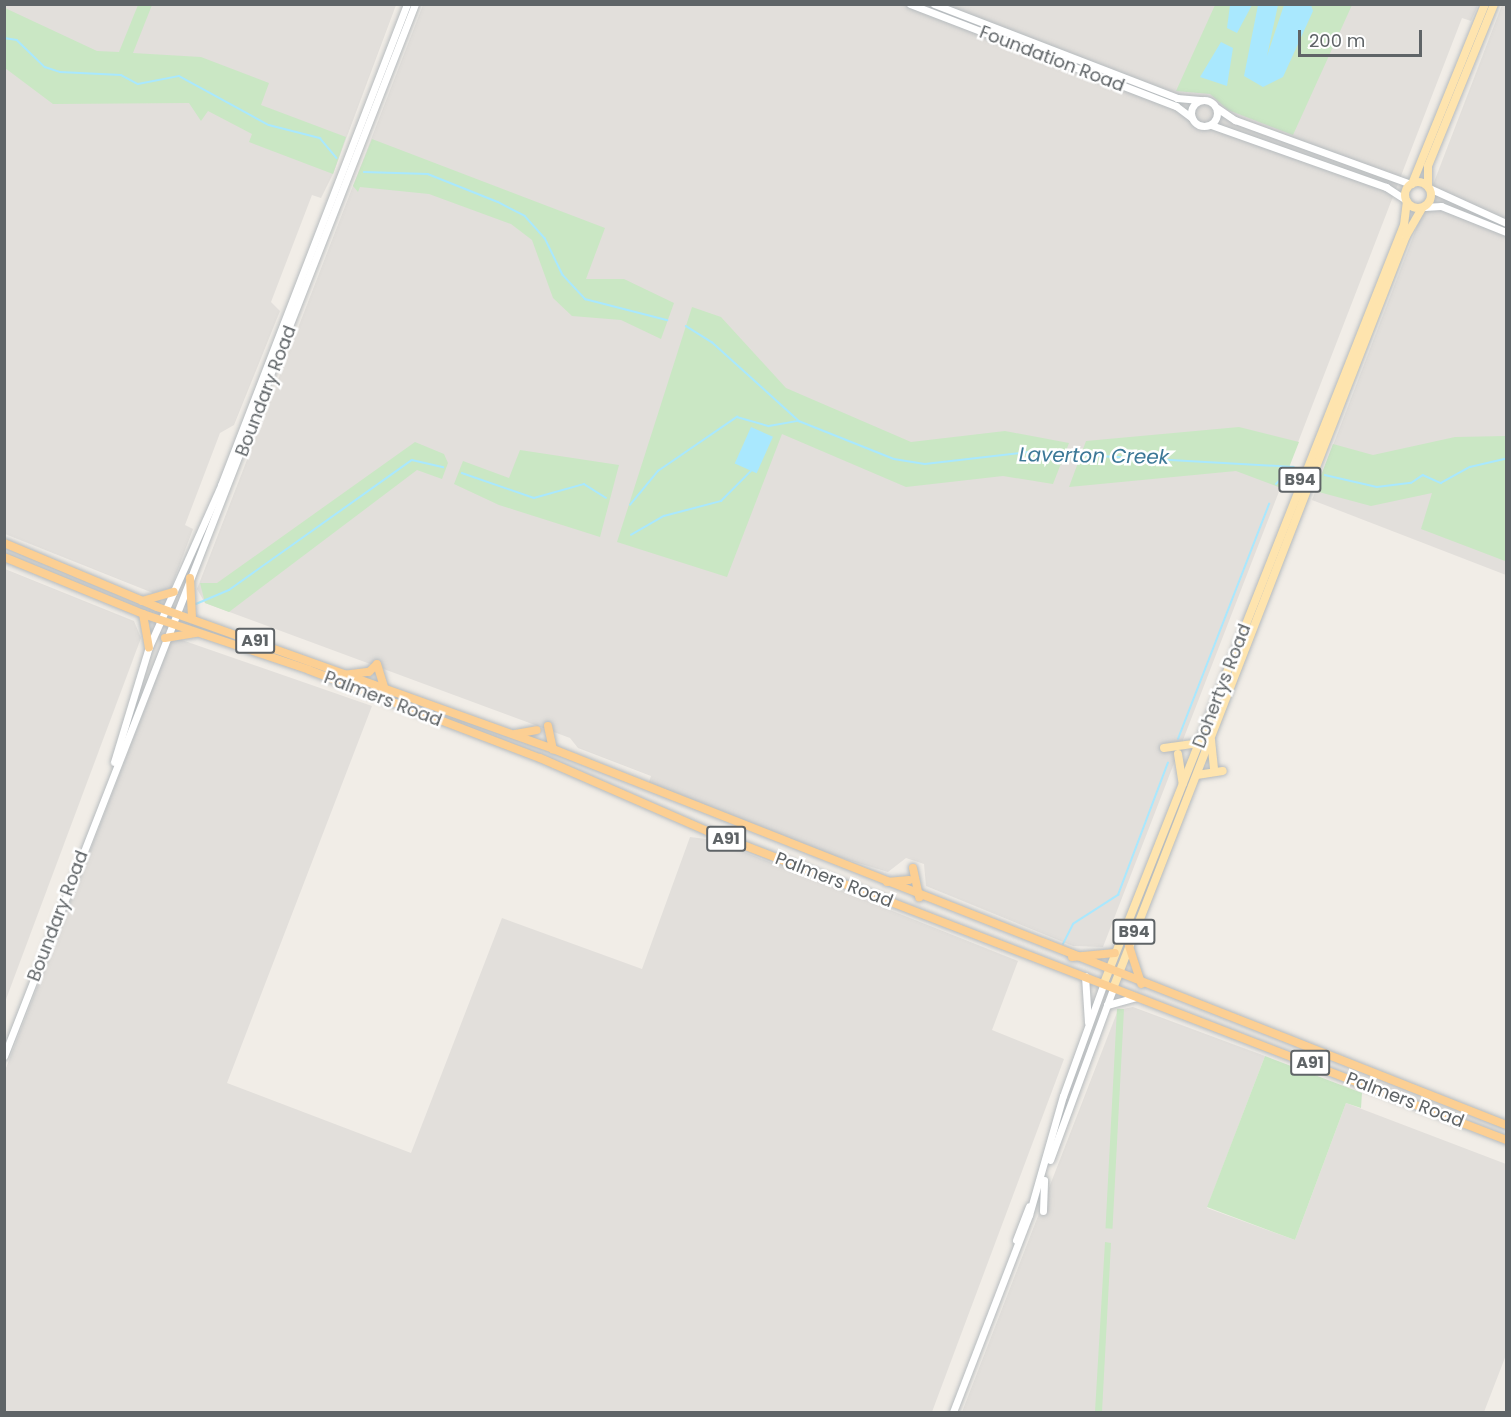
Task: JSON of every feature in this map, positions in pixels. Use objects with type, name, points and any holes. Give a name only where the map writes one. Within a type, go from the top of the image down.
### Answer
[{"type":"highway","name":"A91","points":[[4,543],[166,609]]},
{"type":"highway","name":"A91","points":[[4,557],[161,620]]},
{"type":"highway","points":[[190,578],[192,618]]},
{"type":"highway","points":[[142,601],[174,592]]},
{"type":"highway","name":"Palmers Road","points":[[166,609],[385,691],[553,749],[919,897],[1506,1125]]},
{"type":"highway","points":[[143,614],[149,647]]},
{"type":"highway","name":"Palmers Road","points":[[161,620],[540,758],[707,831],[1142,996],[1506,1140]]},
{"type":"highway","points":[[165,638],[200,633]]},
{"type":"highway","points":[[343,675],[369,672],[377,664],[385,691]]},
{"type":"highway","points":[[548,726],[553,749]]},
{"type":"highway","points":[[515,735],[537,730]]},
{"type":"highway","points":[[913,868],[919,897]]},
{"type":"highway","points":[[881,882],[909,880]]},
{"type":"highway","points":[[1129,946],[1141,984]]},
{"type":"highway","points":[[1072,957],[1115,953]]},
{"type":"main road","name":"Boundary Road","points":[[112,775],[121,733],[149,647],[262,379],[407,4]]},
{"type":"main road","name":"Boundary Road","points":[[4,1056],[165,638],[272,377],[415,4]]},
{"type":"main road","name":"Foundation Road","points":[[910,4],[1176,106],[1201,126],[1211,125]]},
{"type":"main road","name":"B94","points":[[1407,201],[1485,4]]},
{"type":"main road","name":"B94","points":[[1423,207],[1431,199],[1428,187],[1428,166],[1494,4]]},
{"type":"main road","points":[[936,14],[937,5]]},
{"type":"main road","name":"Foundation Road","points":[[937,5],[1177,98],[1200,100],[1217,108]]},
{"type":"main road","points":[[1192,117],[1200,100]]},
{"type":"main road","points":[[368,103],[377,106]]},
{"type":"main road","points":[[1506,223],[1428,187],[1412,184],[1268,133],[1217,108],[1211,125],[1264,141],[1423,207],[1441,206],[1506,232]]},
{"type":"main road","points":[[1264,141],[1268,133]]},
{"type":"main road","name":"Dohertys Road","points":[[953,1413],[1043,1173],[1108,971],[1404,225],[1407,201]]},
{"type":"main road","name":"Dohertys Road","points":[[1043,1173],[1050,1161],[1129,946],[1406,236],[1423,207]]},
{"type":"main road","points":[[289,310],[300,303]]},
{"type":"main road","points":[[265,371],[272,377]]},
{"type":"main road","points":[[262,379],[272,377]]},
{"type":"main road","points":[[199,530],[214,520]]},
{"type":"main road","points":[[121,733],[131,726]]},
{"type":"main road","points":[[1197,775],[1218,769],[1211,739]]},
{"type":"main road","points":[[1164,748],[1199,743]]},
{"type":"main road","points":[[1178,754],[1183,785]]},
{"type":"main road","points":[[1085,976],[1088,1031]]},
{"type":"main road","points":[[1107,1005],[1142,996]]},
{"type":"main road","points":[[1043,1211],[1041,1190],[1050,1161]]},
{"type":"shaded area","points":[[4,5],[396,5],[333,174],[321,198],[312,195],[271,302],[280,311],[234,425],[220,433],[185,525],[193,529],[171,588],[153,593],[5,534]]},
{"type":"shaded area","points":[[423,5],[1478,5],[1471,21],[1462,18],[1103,947],[1073,946],[926,886],[924,864],[906,858],[888,872],[822,852],[648,785],[651,776],[578,748],[570,738],[205,603],[197,589]]},
{"type":"shaded area","points":[[1502,5],[1506,5],[1506,575],[1312,500]]},
{"type":"shaded area","points":[[5,569],[134,621],[141,638],[5,1002]]},
{"type":"shaded area","points":[[179,639],[372,706],[227,1083],[411,1153],[502,918],[642,969],[690,837],[714,840],[1018,961],[992,1030],[1064,1059],[932,1412],[5,1412],[4,1073],[171,641]]},
{"type":"shaded area","points":[[1133,1007],[1265,1056],[1207,1208],[1295,1240],[1346,1103],[1506,1164],[1506,1355],[1484,1412],[962,1412],[1118,1010]]},
{"type":"green space","points":[[138,5],[152,5],[133,53],[201,57],[269,83],[261,105],[346,137],[333,174],[249,142],[252,134],[208,111],[201,121],[189,103],[53,104],[5,68],[5,8],[97,51],[119,52]]},
{"type":"green space","points":[[1215,5],[1352,5],[1293,135],[1228,110],[1210,94],[1176,91]]},
{"type":"green space","points":[[372,139],[605,228],[586,279],[624,279],[674,303],[661,339],[621,320],[572,316],[553,298],[532,240],[511,224],[429,194],[360,187],[358,192],[353,186]]},
{"type":"green space","points":[[692,307],[721,317],[786,388],[911,442],[1005,431],[1069,443],[1053,484],[1003,476],[906,487],[782,434],[727,577],[617,542]]},
{"type":"green space","points":[[1239,427],[1299,442],[1281,488],[1236,471],[1069,487],[1086,441]]},
{"type":"green space","points":[[1506,436],[1505,561],[1421,529],[1432,493],[1371,506],[1315,491],[1333,444],[1373,455],[1455,437]]},
{"type":"green space","points":[[415,442],[444,454],[448,463],[442,479],[417,470],[229,612],[205,603],[200,583],[217,583]]},
{"type":"green space","points":[[520,450],[619,465],[600,537],[499,505],[454,484],[463,461],[509,478]]},
{"type":"green space","points":[[1117,1009],[1124,1009],[1112,1229],[1105,1228]]},
{"type":"green space","points":[[1265,1056],[1362,1093],[1361,1108],[1346,1103],[1295,1240],[1207,1207]]},
{"type":"green space","points":[[1105,1242],[1111,1243],[1102,1412],[1095,1412]]},
{"type":"water","points":[[1230,5],[1252,5],[1237,33],[1227,28]]},
{"type":"water","points":[[1258,5],[1278,5],[1267,56],[1284,5],[1311,5],[1313,11],[1283,77],[1263,87],[1244,76]]},
{"type":"water","points":[[1221,42],[1233,48],[1227,86],[1200,77]]},
{"type":"water","points":[[751,427],[773,437],[757,473],[735,464]]},
{"type":"waterway","name":"Laverton Creek","points":[[4,38],[17,40],[45,67],[60,72],[121,75],[138,84],[179,76],[269,125],[320,138],[337,158]]},
{"type":"waterway","name":"Laverton Creek","points":[[364,172],[428,174],[498,202],[525,216],[545,238],[563,275],[585,299],[667,320]]},
{"type":"waterway","name":"Laverton Creek","points":[[686,326],[712,342],[799,421],[894,459],[925,464],[1028,452],[1294,467]]},
{"type":"waterway","points":[[630,505],[658,471],[737,417],[769,426],[798,421]]},
{"type":"waterway","name":"Laverton Creek","points":[[1325,475],[1377,487],[1411,483],[1423,475],[1441,483],[1470,467],[1506,459]]},
{"type":"waterway","points":[[196,604],[229,590],[412,460],[443,467]]},
{"type":"waterway","points":[[1276,484],[1293,467]]},
{"type":"waterway","points":[[631,535],[664,516],[721,501],[751,471]]},
{"type":"waterway","points":[[462,473],[534,498],[584,484],[606,498]]},
{"type":"waterway","points":[[1178,739],[1269,504]]},
{"type":"waterway","points":[[1063,944],[1073,924],[1118,895],[1168,763]]}]
